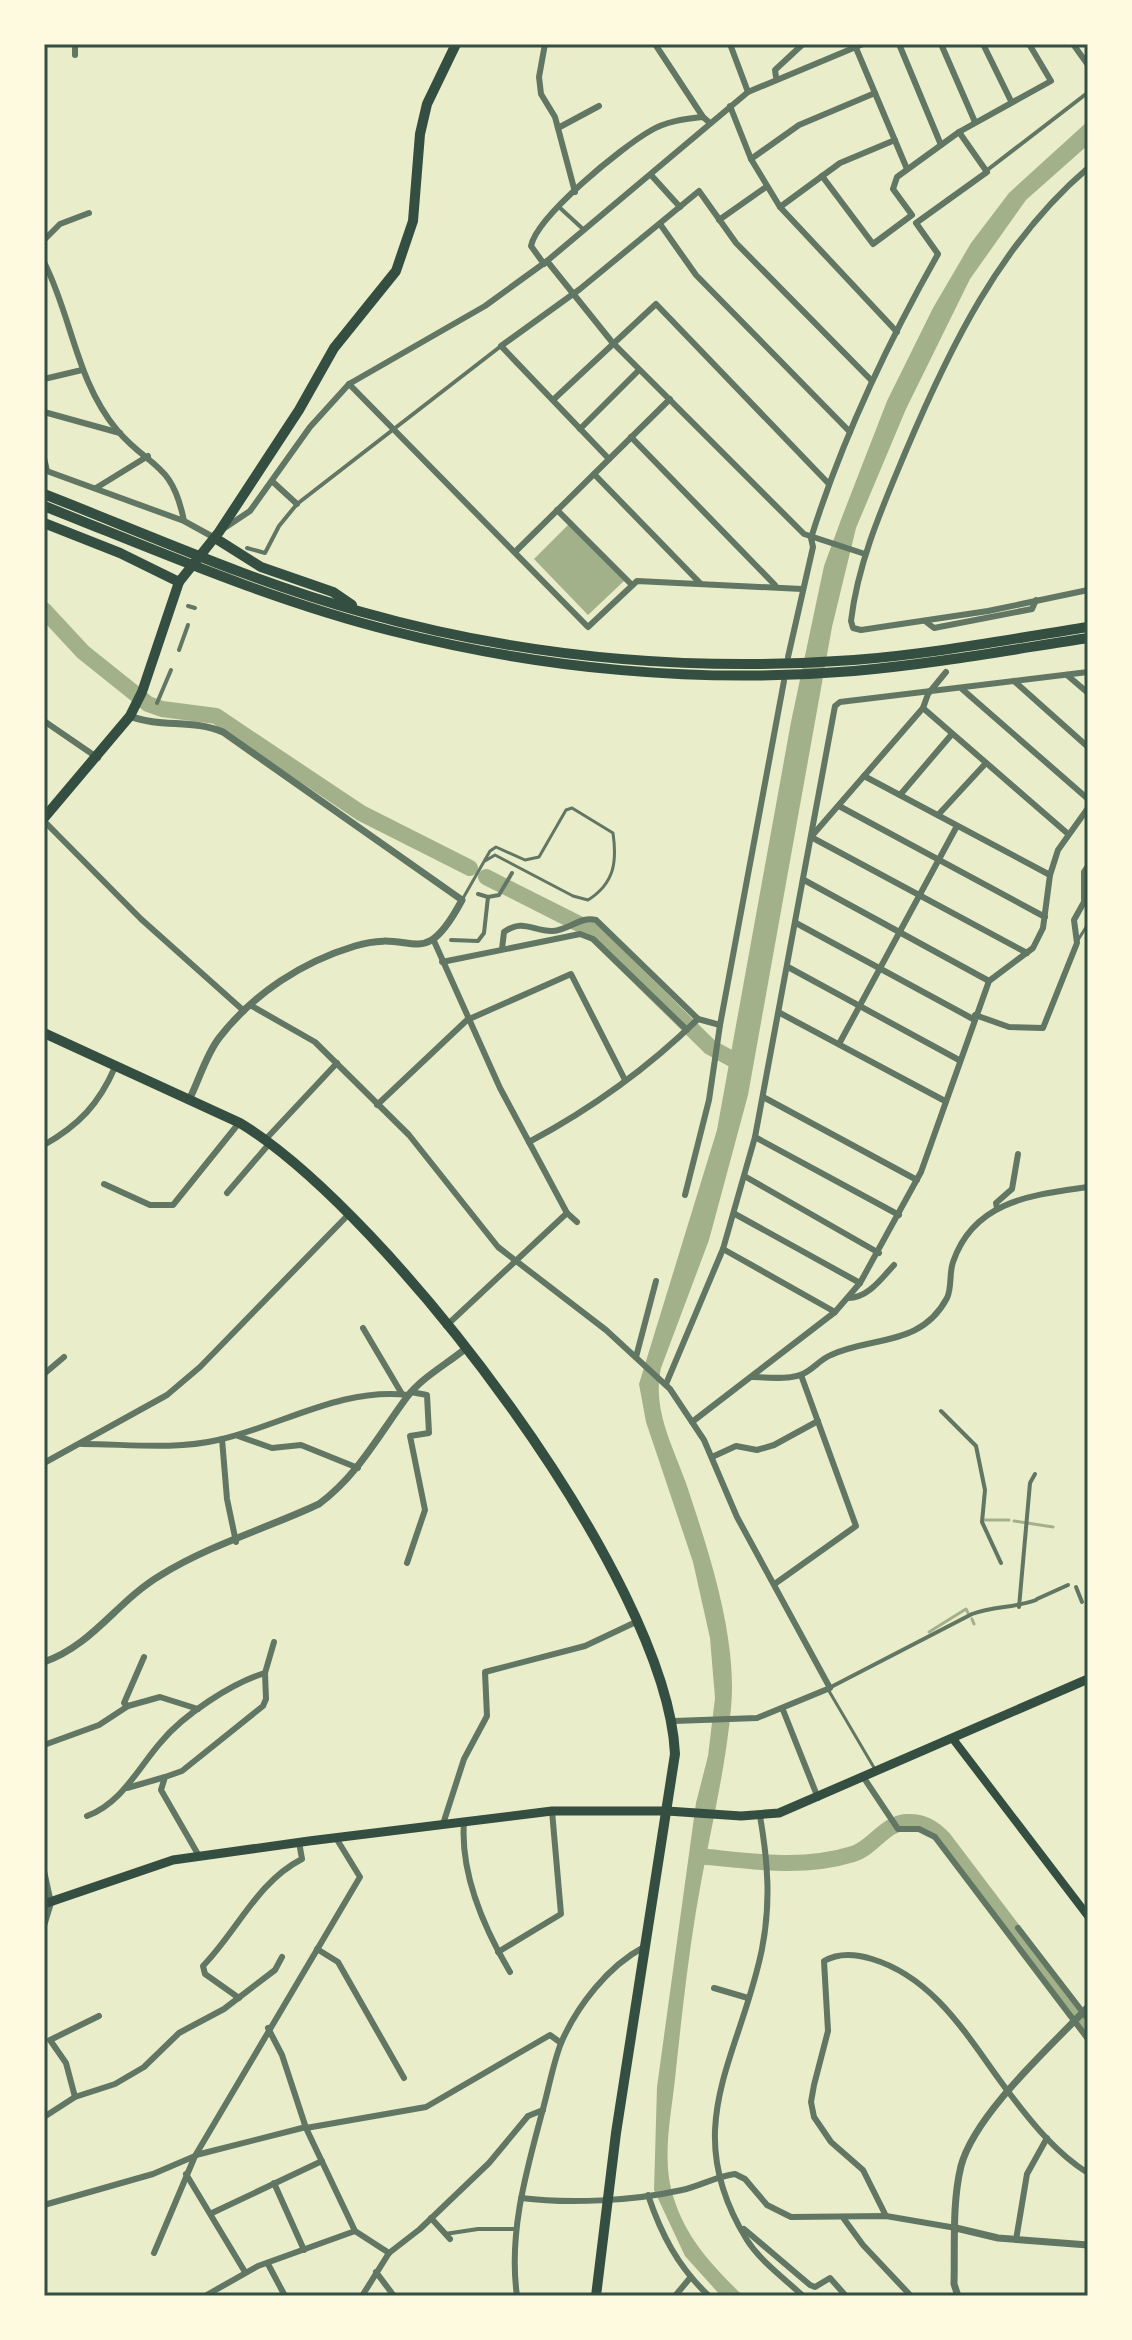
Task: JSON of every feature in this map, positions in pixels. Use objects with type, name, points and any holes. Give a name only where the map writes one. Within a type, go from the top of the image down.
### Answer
[{"type":"highway","points":[[44,820],[130,716],[140,697],[179,582],[217,535],[299,410],[334,348],[396,271],[413,221],[420,134],[427,104],[456,44]]},
{"type":"highway","points":[[44,494],[216,561],[363,612],[477,639],[581,655],[687,663],[785,660],[852,665],[1088,638]]},
{"type":"highway","points":[[44,506],[180,560],[325,612],[473,649],[634,671],[780,678],[1088,627]]},
{"type":"highway","points":[[44,523],[120,553],[179,582]]},
{"type":"highway","points":[[217,535],[261,567],[333,592],[363,612]]},
{"type":"highway","points":[[44,1033],[240,1123],[267,1142],[349,1213],[465,1349],[532,1436],[638,1621],[674,1721],[675,1754],[607,2198],[596,2296]]},
{"type":"main road","points":[[48,1903],[173,1860],[443,1824],[552,1811],[667,1811],[760,1816],[818,1798],[1088,1679]]},
{"type":"main road","points":[[953,1739],[1088,1916]]},
{"type":"street","points":[[75,44],[75,55]]},
{"type":"street","points":[[545,44],[539,77],[541,94],[558,128],[575,192]]},
{"type":"street","points":[[655,44],[710,123]]},
{"type":"street","points":[[730,44],[748,92]]},
{"type":"street","points":[[776,77],[775,70],[780,63],[803,44]]},
{"type":"street","points":[[44,458],[46,471],[217,535],[250,511],[310,427],[349,384],[375,366],[485,306],[546,263],[748,92],[776,77],[863,44]]},
{"type":"street","points":[[899,44],[941,145]]},
{"type":"street","points":[[941,44],[975,122]]},
{"type":"street","points":[[983,44],[1011,101]]},
{"type":"street","points":[[822,176],[873,244],[912,215],[893,189],[897,177],[975,122],[1051,81],[1029,44]]},
{"type":"street","points":[[1073,44],[1088,65]]},
{"type":"street","points":[[856,48],[907,169]]},
{"type":"street","points":[[751,159],[799,125],[875,93]]},
{"type":"street","points":[[785,660],[813,547],[811,538],[829,484],[872,381],[938,254],[916,223],[1086,94]]},
{"type":"street","points":[[558,128],[599,106]]},
{"type":"street","points":[[730,106],[751,159],[780,207],[897,332]]},
{"type":"street","points":[[703,117],[667,123],[650,131],[575,192],[531,242],[612,342],[811,538],[863,554]]},
{"type":"street","points":[[959,132],[986,171]]},
{"type":"street","points":[[780,207],[840,163],[895,140]]},
{"type":"street","points":[[1088,168],[1037,219],[993,277],[918,424],[863,554],[853,600],[853,628],[925,621],[1088,590]]},
{"type":"street","points":[[651,175],[680,207]]},
{"type":"street","points":[[719,220],[766,187]]},
{"type":"street","points":[[247,548],[265,553],[279,526],[297,504],[573,294],[699,191],[736,243],[872,381]]},
{"type":"street","points":[[559,207],[586,231]]},
{"type":"street","points":[[44,240],[60,224],[89,213]]},
{"type":"street","points":[[660,224],[696,275],[850,432]]},
{"type":"street","points":[[44,262],[82,370],[120,433],[166,471],[179,494],[184,521]]},
{"type":"street","points":[[553,400],[656,304],[829,484]]},
{"type":"street","points":[[501,346],[609,459]]},
{"type":"street","points":[[44,379],[82,370]]},
{"type":"street","points":[[580,429],[639,370]]},
{"type":"street","points":[[349,384],[588,627],[630,583],[637,581],[775,585],[802,589]]},
{"type":"street","points":[[515,552],[670,399]]},
{"type":"street","points":[[44,412],[120,433]]},
{"type":"street","points":[[631,437],[775,585]]},
{"type":"street","points":[[96,488],[148,456]]},
{"type":"street","points":[[594,474],[700,584]]},
{"type":"street","points":[[273,482],[297,504]]},
{"type":"street","points":[[557,510],[630,583]]},
{"type":"street","points":[[179,650],[188,625]]},
{"type":"street","points":[[157,703],[171,670]]},
{"type":"street","points":[[811,837],[923,708],[928,694],[946,672]]},
{"type":"street","points":[[666,1384],[723,1249],[746,1177],[765,1098],[835,706],[840,702],[928,694],[1088,672]]},
{"type":"street","points":[[1067,675],[1088,693]]},
{"type":"street","points":[[685,1195],[717,1060],[720,1025],[781,694],[780,678]]},
{"type":"street","points":[[1014,681],[1088,747]]},
{"type":"street","points":[[962,689],[1088,799]]},
{"type":"street","points":[[923,708],[1067,833]]},
{"type":"street","points":[[130,716],[145,722],[209,726],[223,732],[462,900],[446,931],[434,941],[420,944],[360,944],[288,974],[247,1008],[217,1040],[189,1100]]},
{"type":"street","points":[[44,721],[98,758]]},
{"type":"street","points":[[900,795],[952,734]]},
{"type":"street","points":[[938,815],[986,763]]},
{"type":"street","points":[[864,776],[1050,875]]},
{"type":"street","points":[[839,806],[1045,917]]},
{"type":"street","points":[[692,1422],[835,1312],[860,1283],[917,1180],[989,981],[1028,953],[1043,928],[1050,875],[1067,833],[1088,808]]},
{"type":"street","points":[[44,820],[141,919],[247,1008],[307,1036],[337,1063],[409,1135],[491,1238],[666,1384],[712,1457],[737,1517],[776,1583],[830,1690]]},
{"type":"street","points":[[839,1044],[957,826]]},
{"type":"street","points":[[811,837],[1028,953]]},
{"type":"street","points":[[796,923],[974,1017],[1009,1027],[1043,1028],[1077,943],[1074,920],[1084,902],[1084,872],[1088,866]]},
{"type":"street","points":[[478,894],[488,897],[501,892],[512,873]]},
{"type":"street","points":[[804,880],[989,981]]},
{"type":"street","points":[[451,940],[478,941],[484,933],[488,897]]},
{"type":"street","points":[[502,949],[504,932],[514,926],[527,925],[551,931],[583,920],[601,923],[698,1019],[720,1025]]},
{"type":"street","points":[[442,962],[580,934],[593,939],[687,1030]]},
{"type":"street","points":[[434,941],[467,1020],[529,1142],[567,1213],[577,1222]]},
{"type":"street","points":[[788,967],[959,1060]]},
{"type":"street","points":[[377,1105],[467,1020],[571,974],[625,1080]]},
{"type":"street","points":[[780,1013],[945,1101]]},
{"type":"street","points":[[529,1142],[577,1116],[698,1019]]},
{"type":"street","points":[[227,1193],[267,1142],[337,1063]]},
{"type":"street","points":[[44,1145],[78,1123],[95,1105],[115,1067]]},
{"type":"street","points":[[765,1098],[917,1180]]},
{"type":"street","points":[[104,1184],[150,1205],[173,1205],[240,1123]]},
{"type":"street","points":[[755,1137],[899,1215]]},
{"type":"street","points":[[997,1208],[996,1203],[1012,1189],[1018,1154]]},
{"type":"street","points":[[746,1177],[879,1253]]},
{"type":"street","points":[[752,1377],[801,1375],[828,1355],[860,1345],[900,1339],[926,1322],[947,1297],[953,1262],[963,1244],[997,1208],[1019,1197],[1088,1187]]},
{"type":"street","points":[[44,1463],[142,1411],[200,1367],[349,1213]]},
{"type":"street","points":[[446,1326],[514,1259],[567,1213]]},
{"type":"street","points":[[735,1214],[860,1283]]},
{"type":"street","points":[[723,1249],[835,1312]]},
{"type":"street","points":[[848,1298],[858,1298],[876,1285],[894,1265]]},
{"type":"street","points":[[638,1359],[656,1281]]},
{"type":"street","points":[[363,1328],[407,1393]]},
{"type":"street","points":[[44,1662],[72,1651],[94,1635],[119,1604],[165,1572],[319,1504],[358,1468],[407,1393],[465,1349]]},
{"type":"street","points":[[44,1374],[64,1357]]},
{"type":"street","points":[[776,1583],[856,1526],[801,1375]]},
{"type":"street","points":[[78,1444],[196,1444],[238,1436],[303,1410],[407,1393],[427,1395],[429,1433],[410,1436],[425,1510],[407,1563]]},
{"type":"street","points":[[941,1411],[976,1446],[985,1490],[982,1522],[1001,1563]]},
{"type":"street","points":[[712,1457],[736,1446],[757,1450],[774,1445],[818,1421]]},
{"type":"street","points":[[238,1436],[272,1448],[301,1445],[358,1468]]},
{"type":"street","points":[[222,1439],[227,1499],[236,1542]]},
{"type":"street","points":[[1019,1607],[1030,1483],[1035,1474]]},
{"type":"street","points":[[674,1721],[739,1719],[783,1710],[830,1690],[989,1607],[1019,1607],[1071,1585],[1082,1602]]},
{"type":"street","points":[[443,1824],[464,1759],[487,1716],[485,1672],[585,1646],[638,1621]]},
{"type":"street","points":[[87,1816],[127,1788],[182,1771],[263,1706],[266,1699],[265,1673],[274,1642]]},
{"type":"street","points":[[128,1706],[124,1703],[144,1657]]},
{"type":"street","points":[[127,1788],[162,1740],[198,1709],[265,1673]]},
{"type":"street","points":[[44,1745],[99,1725],[128,1706],[165,1697],[198,1709]]},
{"type":"street","points":[[783,1710],[818,1798]]},
{"type":"street","points":[[165,1777],[161,1790],[199,1856]]},
{"type":"street","points":[[864,1778],[896,1826],[919,1829],[935,1837],[1082,2016]]},
{"type":"street","points":[[498,1952],[561,1914],[552,1811]]},
{"type":"street","points":[[760,1816],[768,1869],[762,1947],[717,2098],[720,2178],[738,2224],[757,2254],[803,2296]]},
{"type":"street","points":[[464,1822],[465,1852],[474,1889],[498,1952],[510,1972]]},
{"type":"street","points":[[154,2253],[195,2155],[360,1877],[336,1838]]},
{"type":"street","points":[[239,1998],[205,1974],[203,1966],[226,1943],[247,1908],[275,1876],[302,1859],[299,1842]]},
{"type":"street","points":[[44,1871],[48,1903],[44,1926]]},
{"type":"street","points":[[1018,1928],[1082,2016],[1088,2039]]},
{"type":"street","points":[[517,2296],[517,2229],[528,2155],[561,2043],[590,1995],[623,1962],[644,1947]]},
{"type":"street","points":[[317,1949],[338,1962],[404,2078]]},
{"type":"street","points":[[886,2216],[863,2170],[821,2131],[814,2117],[812,2093],[828,2031],[824,1961],[846,1955],[863,1956],[899,1969],[916,1981],[968,2034],[1009,2093],[1047,2138],[1088,2173]]},
{"type":"street","points":[[44,2117],[75,2097],[115,2084],[144,2067],[179,2033],[239,1998],[275,1970],[282,1957]]},
{"type":"street","points":[[714,1988],[748,1998]]},
{"type":"street","points":[[75,2097],[66,2063],[50,2040],[99,2016]]},
{"type":"street","points":[[954,2295],[958,2186],[964,2158],[985,2120],[1082,2016]]},
{"type":"street","points":[[268,2028],[284,2059],[306,2127],[355,2231],[389,2253]]},
{"type":"street","points":[[44,2205],[153,2174],[195,2155],[306,2127],[426,2107],[550,2035],[561,2043]]},
{"type":"street","points":[[362,2296],[389,2253],[489,2163],[528,2116],[543,2110]]},
{"type":"street","points":[[1016,2240],[1027,2174],[1047,2138]]},
{"type":"street","points":[[212,2213],[322,2161]]},
{"type":"street","points":[[521,2198],[557,2203],[648,2195],[678,2191],[740,2175],[767,2205],[791,2217],[844,2219],[886,2216],[1016,2240],[1088,2245]]},
{"type":"street","points":[[185,2176],[212,2213],[245,2272]]},
{"type":"street","points":[[274,2183],[304,2250]]},
{"type":"street","points":[[648,2195],[671,2250],[690,2278],[709,2296]]},
{"type":"street","points":[[431,2218],[448,2236],[517,2229]]},
{"type":"street","points":[[844,2219],[863,2245],[911,2296]]},
{"type":"street","points":[[738,2224],[810,2285],[815,2287],[830,2278],[846,2296]]},
{"type":"street","points":[[205,2296],[245,2272],[355,2231]]},
{"type":"street","points":[[268,2264],[285,2296]]},
{"type":"street","points":[[376,2272],[394,2296]]},
{"type":"street","points":[[675,2296],[690,2278]]},
{"type":"lane","points":[[462,900],[485,861],[496,847],[525,860],[539,857],[566,810],[572,808],[613,833],[617,861],[600,892],[588,900],[573,896],[495,855],[485,861]]},
{"type":"lane","points":[[1077,943],[1088,924]]},
{"type":"lane","points":[[830,1690],[877,1773]]},
{"type":"shaded area","points":[[1088,121],[1088,145],[1026,200],[970,279],[906,409],[856,528],[832,627],[748,1095],[709,1240],[661,1368],[661,1412],[712,1565],[726,1623],[732,1681],[725,1759],[690,1953],[668,2154],[670,2184],[686,2227],[712,2263],[743,2296],[721,2296],[685,2256],[654,2190],[657,2087],[696,1803],[708,1756],[715,1698],[710,1638],[693,1562],[646,1422],[639,1384],[717,1130],[791,722],[824,566],[887,401],[933,308],[971,243],[1009,193]]},
{"type":"shaded area","points":[[571,522],[625,580],[588,615],[534,559]]},
{"type":"waterway","points":[[44,610],[83,652],[148,704],[162,709],[216,716],[361,813],[470,868]]},
{"type":"waterway","points":[[486,877],[591,930],[710,1047],[741,1064]]},
{"type":"waterway","points":[[985,1520],[1009,1520]]},
{"type":"waterway","points":[[1014,1521],[1053,1527]]},
{"type":"waterway","points":[[929,1632],[966,1609],[968,1613]]},
{"type":"waterway","points":[[972,1619],[974,1624]]},
{"type":"waterway","points":[[698,1856],[776,1863],[814,1862],[860,1851],[898,1824],[912,1822],[927,1826],[944,1839],[1088,2029]]}]
